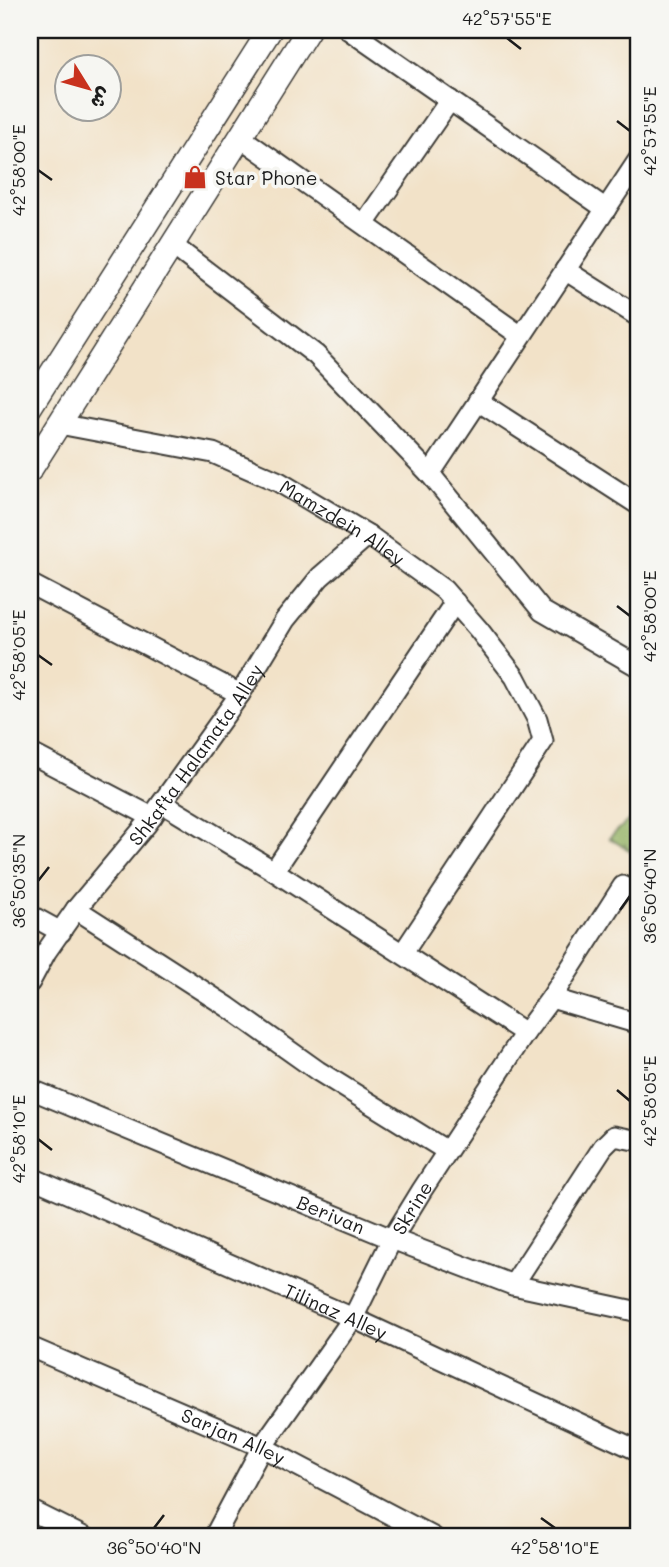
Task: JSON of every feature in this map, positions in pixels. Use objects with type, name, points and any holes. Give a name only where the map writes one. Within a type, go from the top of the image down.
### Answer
[{"type":"street","points":[[30,407],[270,30]]},
{"type":"street","points":[[30,470],[308,30]]},
{"type":"street","points":[[349,30],[606,209]]},
{"type":"street","points":[[364,224],[450,100]]},
{"type":"street","points":[[240,136],[521,336]]},
{"type":"street","points":[[429,474],[639,159]]},
{"type":"street","points":[[172,245],[316,355],[429,474],[542,611],[639,667]]},
{"type":"street","points":[[565,270],[639,317]]},
{"type":"street","points":[[478,401],[639,505]]},
{"type":"street","name":"Mamzdein Alley","points":[[59,424],[212,453],[279,482],[368,535],[444,590],[515,677],[537,719],[543,741],[403,953]]},
{"type":"street","name":"Shkafta Halamata Alley","points":[[30,982],[46,952],[76,909],[157,810],[240,694],[285,620],[320,577],[368,535]]},
{"type":"street","points":[[30,584],[240,694]]},
{"type":"street","points":[[274,871],[455,602]]},
{"type":"street","points":[[30,753],[157,810],[274,871],[525,1033]]},
{"type":"street","name":"Skrine","points":[[214,1537],[262,1447],[353,1318],[392,1239],[447,1151],[623,886]]},
{"type":"street","points":[[76,909],[228,1007],[318,1071],[447,1151]]},
{"type":"street","points":[[30,915],[61,932]]},
{"type":"street","points":[[551,998],[639,1024]]},
{"type":"street","name":"Berivan","points":[[30,1089],[392,1239],[513,1285],[639,1312]]},
{"type":"street","points":[[513,1285],[603,1147],[614,1136],[639,1140]]},
{"type":"street","name":"Tilinaz Alley","points":[[30,1177],[353,1318],[639,1451]]},
{"type":"street","name":"Sarjan Alley","points":[[30,1346],[262,1447],[433,1537]]},
{"type":"street","points":[[30,1510],[84,1537]]},
{"type":"green space","points":[[639,811],[639,856],[609,838]]},
{"type":"place","name":"Star Phone","points":[[195,177]]}]
